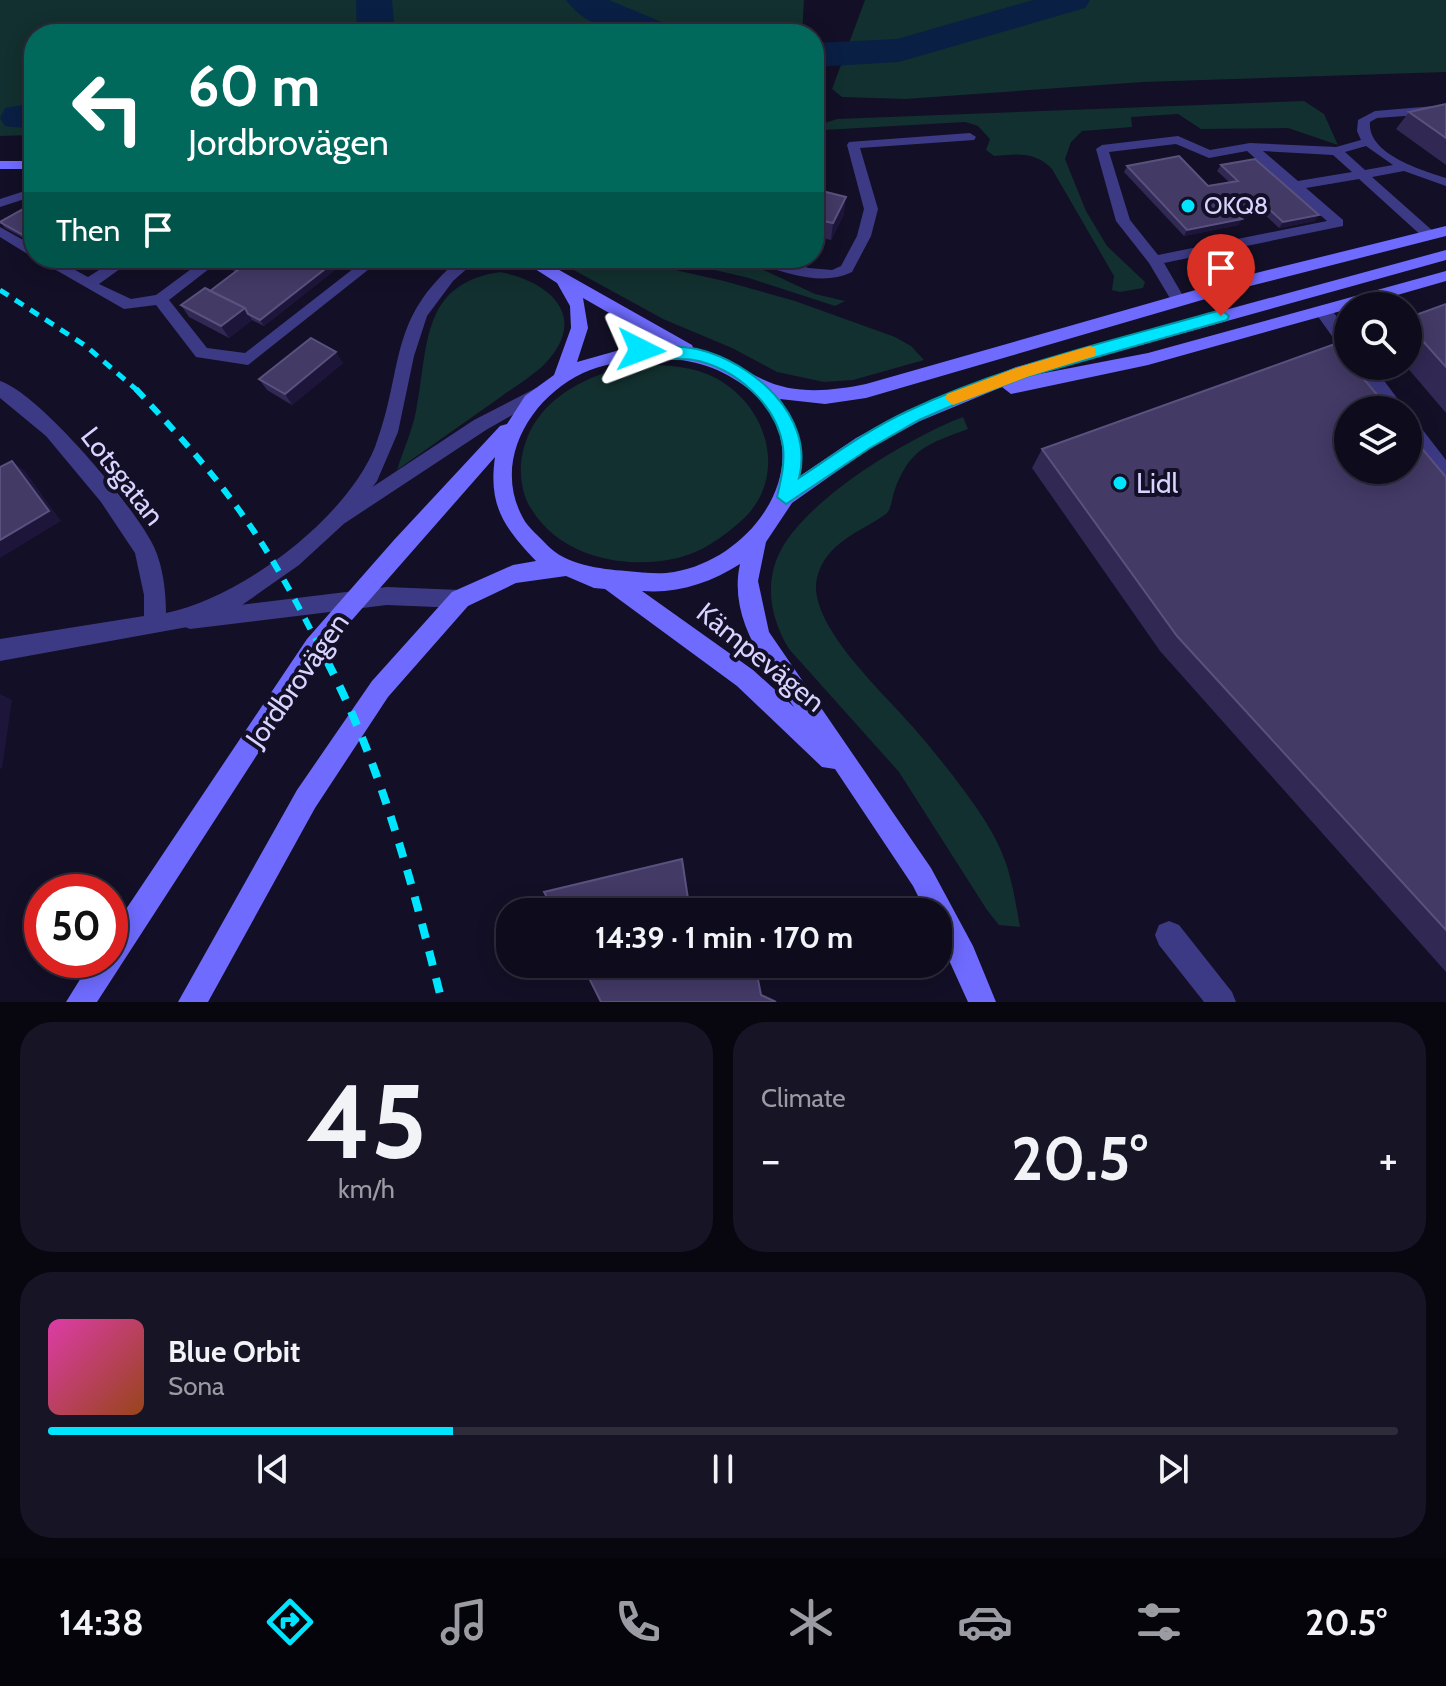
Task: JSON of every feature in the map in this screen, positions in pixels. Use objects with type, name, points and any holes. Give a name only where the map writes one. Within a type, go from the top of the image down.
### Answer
[{"type":"main road","points":[[0,165],[24,165]]},
{"type":"main road","points":[[755,384],[796,398],[842,396],[1179,301],[1437,233]]},
{"type":"main road","points":[[786,497],[863,443],[913,416],[1022,372],[1446,255]]},
{"type":"main road","points":[[542,268],[696,355],[728,366],[755,384],[772,402],[785,423],[792,447],[792,472],[786,497],[774,519],[738,555],[692,577],[653,583],[613,583],[564,567],[526,539],[504,503],[500,463],[512,425],[536,394],[562,374],[614,354],[641,350],[696,355]]},
{"type":"main road","points":[[959,396],[1148,359],[1446,276]]},
{"type":"main road","points":[[559,278],[579,303],[581,313],[578,342],[562,374]]},
{"type":"main road","name":"Jordbrovägen","points":[[128,929],[315,646],[512,425]]},
{"type":"main road","name":"Kämpevägen","points":[[756,540],[747,581],[759,636],[922,877],[963,956],[982,1002]]},
{"type":"main road","points":[[192,1002],[314,787],[380,689],[460,599],[513,574],[564,567]]},
{"type":"main road","name":"Kämpevägen","points":[[613,583],[745,678],[862,787]]},
{"type":"main road","name":"Jordbrovägen","points":[[80,1002],[96,978]]},
{"type":"street","points":[[0,650],[161,624],[200,614],[262,583],[338,519],[374,469],[388,436],[410,333],[418,311],[435,288],[459,268]]},
{"type":"street","points":[[1322,311],[1334,327]]},
{"type":"street","points":[[1374,380],[1386,396]]},
{"type":"street","name":"Lotsgatan","points":[[0,388],[53,431],[108,496],[145,550],[161,624]]},
{"type":"street","points":[[1422,443],[1446,475]]},
{"type":"street","points":[[1169,935],[1222,1002]]},
{"type":"lane","points":[[1446,109],[1375,115],[1364,120],[1362,133],[1368,142],[1406,167],[1446,182]]},
{"type":"lane","points":[[790,268],[834,275],[847,269],[864,236],[871,209],[853,145],[970,137]]},
{"type":"lane","points":[[1179,301],[1155,260],[1123,221],[1102,149],[1178,140],[1209,154],[1250,147],[1336,151],[1368,142]]},
{"type":"lane","points":[[1155,260],[1338,223],[1250,147]]},
{"type":"lane","points":[[1336,151],[1437,233]]},
{"type":"lane","points":[[1295,186],[1406,167]]},
{"type":"lane","points":[[0,203],[24,195]]},
{"type":"lane","points":[[0,231],[24,247]]},
{"type":"lane","points":[[60,268],[129,305],[160,299],[202,268]]},
{"type":"lane","points":[[88,284],[113,268]]},
{"type":"lane","points":[[160,299],[202,353],[248,359],[363,268]]},
{"type":"lane","points":[[338,519],[480,425],[536,394]]},
{"type":"lane","points":[[161,624],[356,599],[430,596],[460,599]]},
{"type":"green space","points":[[0,0],[804,0],[803,24],[24,24],[24,135],[0,136]]},
{"type":"green space","points":[[865,0],[1446,0],[1446,72],[1143,82],[905,99],[842,97],[832,89]]},
{"type":"green space","points":[[1304,101],[1324,114],[1338,145],[1288,128],[1201,129],[1178,114],[1131,117],[1132,127],[1082,131],[1071,142],[1065,159],[1086,211],[1107,246],[1145,282],[1143,288],[1120,292],[1112,290],[1114,276],[1046,163],[1018,154],[994,156],[986,150],[990,139],[978,126],[965,122],[824,130],[824,123],[837,119]]},
{"type":"green space","points":[[570,268],[666,268],[724,281],[795,301],[895,337],[911,346],[924,360],[853,380],[824,382],[777,372],[732,348],[663,319]]},
{"type":"green space","points":[[706,268],[757,268],[815,294],[845,301],[835,306],[749,278]]},
{"type":"green space","points":[[500,272],[532,282],[556,301],[564,326],[561,341],[550,358],[533,374],[397,470],[414,418],[432,322],[441,305],[455,290],[474,279]]},
{"type":"green space","points":[[635,364],[690,369],[727,385],[757,419],[765,440],[768,461],[766,482],[757,503],[741,521],[719,538],[704,548],[678,558],[617,561],[578,549],[545,526],[526,500],[522,482],[521,464],[526,442],[534,424],[546,409],[577,385]]},
{"type":"green space","points":[[963,417],[968,429],[931,444],[913,457],[900,478],[886,514],[845,540],[828,555],[817,578],[817,596],[824,616],[851,658],[932,749],[984,819],[1008,871],[1020,927],[999,925],[987,910],[899,772],[789,649],[772,606],[771,584],[776,561],[788,539],[806,517],[829,496],[885,457]]},
{"type":"building","points":[[1446,104],[1446,138],[1409,112]]},
{"type":"building","points":[[1179,156],[1208,186],[1238,181],[1221,165],[1255,159],[1319,215],[1283,222],[1268,208],[1237,215],[1242,219],[1187,230],[1127,166]]},
{"type":"building","points":[[824,192],[846,197],[833,223],[824,221]]},
{"type":"building","points":[[24,209],[24,235],[0,222]]},
{"type":"building","points":[[237,268],[326,268],[260,320],[248,314],[245,308],[210,291],[239,269]]},
{"type":"building","points":[[205,288],[245,308],[221,326],[181,305]]},
{"type":"building","points":[[1446,304],[1446,367],[1422,340],[1422,313]]},
{"type":"building","points":[[311,338],[336,352],[285,394],[259,379]]},
{"type":"building","points":[[1334,344],[1334,380],[1365,380],[1378,396],[1334,396],[1334,484],[1422,484],[1422,449],[1446,477],[1446,930],[1177,636],[1042,449]]},
{"type":"building","points":[[12,461],[49,511],[0,540],[0,467]]},
{"type":"building","points":[[682,859],[688,898],[547,898],[544,892]]},
{"type":"building","points":[[589,978],[758,978],[761,995],[776,1002],[601,1002]]},
{"type":"waterway","points":[[374,0],[375,24]]},
{"type":"waterway","points":[[584,0],[604,13],[632,24]]},
{"type":"waterway","points":[[824,54],[899,50],[1072,0]]},
{"type":"waterway","points":[[20,117],[24,117]]},
{"type":"railway","points":[[0,290],[86,346],[137,390]]},
{"type":"railway","points":[[137,390],[206,467],[256,534],[328,663]]},
{"type":"railway","points":[[328,663],[347,701],[380,785],[420,915],[442,1002]]},
{"type":"slow traffic","points":[[953,398],[1022,372],[1090,352]]},
{"type":"place","name":"OKQ8","points":[[1188,206]]},
{"type":"place","name":"Lidl","points":[[1120,483]]},
{"type":"route","points":[[641,350],[669,350],[696,355],[728,366],[755,384],[772,402],[785,423],[792,447],[792,472],[786,497],[863,443],[959,396],[1022,372],[1221,316]]}]
